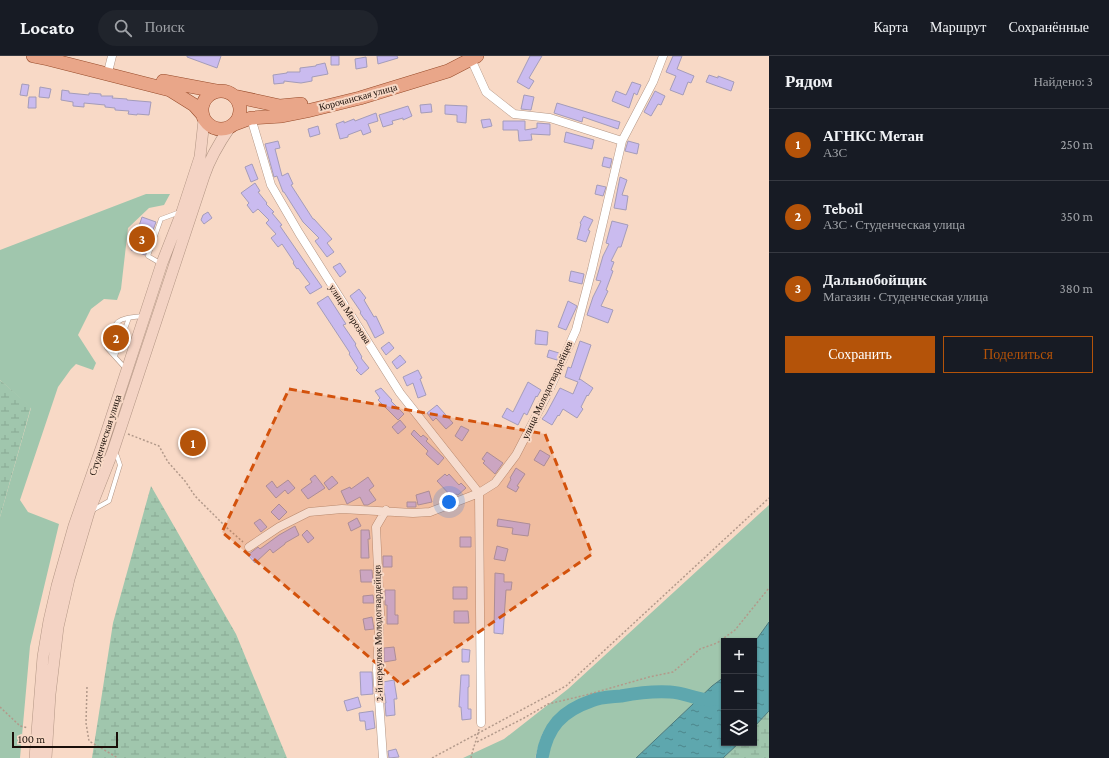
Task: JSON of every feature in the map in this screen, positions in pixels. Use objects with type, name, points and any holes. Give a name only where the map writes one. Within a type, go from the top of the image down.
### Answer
[{"type":"main road","points":[[33,56],[170,90],[194,105],[213,128],[225,129],[233,126],[239,118],[240,112],[238,100],[228,92],[171,84],[110,62],[64,56]]},
{"type":"main road","name":"Корочанская улица","points":[[234,96],[280,106],[299,104],[356,90],[470,57]]},
{"type":"main road","name":"Корочанская улица","points":[[233,126],[251,118],[293,114],[360,98],[448,71],[470,57]]},
{"type":"main road","points":[[203,117],[203,103],[206,98],[216,91]]},
{"type":"main road","name":"Студенческая улица","points":[[35,758],[43,657],[48,621],[74,526],[162,263],[182,212],[200,157],[203,117]]},
{"type":"main road","name":"Студенческая улица","points":[[46,758],[50,694],[58,627],[69,579],[89,512],[113,451],[210,159],[217,146],[233,126]]},
{"type":"street","name":"улица Молодогвардейцев","points":[[249,547],[280,526],[309,512],[342,509],[386,510],[413,513],[430,512],[479,493],[495,483],[516,455],[547,395],[576,330],[622,141],[653,82],[664,56]]},
{"type":"street","points":[[470,57],[486,92],[514,114],[550,118],[622,141]]},
{"type":"street","name":"улица Морозова","points":[[251,118],[271,185],[299,234],[400,393],[479,493]]},
{"type":"street","points":[[479,493],[480,723]]},
{"type":"street","name":"2-й переулок Молодогвардейцев","points":[[383,758],[377,670],[380,613],[376,528],[386,510]]},
{"type":"lane","points":[[162,263],[148,256],[161,219],[182,212]]},
{"type":"lane","points":[[126,369],[107,348],[107,345],[114,325],[121,319],[144,316]]},
{"type":"lane","points":[[115,356],[128,318]]},
{"type":"path","points":[[125,433],[160,446],[168,462],[185,481],[195,496],[226,528],[249,547]]},
{"type":"path","points":[[432,758],[566,686],[769,498]]},
{"type":"path","points":[[477,742],[548,704],[673,672],[700,649],[717,643],[735,630],[769,588]]},
{"type":"path","points":[[87,687],[86,723],[88,741],[118,758]]},
{"type":"path","points":[[0,707],[20,726],[29,729]]},
{"type":"path","points":[[471,758],[473,749],[477,742],[480,723]]},
{"type":"highlighted area","points":[[289,389],[545,434],[592,554],[402,685],[222,532]]},
{"type":"green space","points":[[146,194],[170,194],[164,205],[149,208],[128,228],[121,289],[117,300],[104,299],[91,309],[78,335],[96,363],[93,370],[76,364],[58,387],[20,500],[28,512],[59,524],[30,646],[20,758],[0,758],[0,517],[31,408],[0,380],[0,250]]},
{"type":"green space","points":[[0,380],[31,407],[0,517]]},
{"type":"green space","points":[[151,486],[236,634],[287,758],[92,758],[113,623]]},
{"type":"green space","points":[[769,505],[769,622],[757,639],[721,638],[721,679],[636,758],[548,758],[552,740],[569,706],[542,734],[535,758],[463,758],[504,739],[568,689]]},
{"type":"green space","points":[[769,711],[769,758],[723,758],[736,746],[757,746],[757,724]]},
{"type":"water","points":[[769,622],[769,711],[757,724],[757,674],[757,639]]},
{"type":"water","points":[[721,679],[721,746],[736,746],[723,758],[636,758]]},
{"type":"building","points":[[187,56],[221,56],[217,68]]},
{"type":"building","points":[[331,56],[339,56],[339,65],[331,65]]},
{"type":"building","points":[[377,56],[397,56],[398,58],[378,64]]},
{"type":"building","points":[[530,56],[542,56],[529,78],[534,81],[529,89],[517,82]]},
{"type":"building","points":[[673,56],[682,56],[677,69],[694,76],[691,83],[688,82],[683,95],[670,90],[676,76],[666,72]]},
{"type":"building","points":[[366,57],[367,67],[356,69],[355,59]]},
{"type":"building","points":[[325,63],[328,74],[312,77],[312,81],[301,83],[284,81],[284,83],[274,84],[273,75],[287,72],[300,72],[300,68]]},
{"type":"building","points":[[709,75],[718,78],[718,76],[734,82],[731,91],[706,82]]},
{"type":"building","points":[[632,82],[641,85],[637,95],[634,93],[629,108],[612,101],[616,91],[626,95]]},
{"type":"building","points":[[22,84],[29,85],[27,96],[20,95]]},
{"type":"building","points":[[40,87],[51,89],[49,98],[39,97]]},
{"type":"building","points":[[62,90],[69,91],[69,93],[89,95],[89,93],[101,94],[101,96],[113,96],[112,98],[151,102],[149,115],[128,114],[129,111],[115,110],[115,108],[105,107],[105,105],[84,103],[84,107],[73,106],[73,102],[61,100]]},
{"type":"building","points":[[655,91],[665,96],[661,105],[658,104],[651,116],[644,112]]},
{"type":"building","points":[[524,95],[534,97],[531,110],[521,109]]},
{"type":"building","points":[[29,97],[36,97],[36,108],[28,108]]},
{"type":"building","points":[[557,103],[620,122],[618,129],[583,117],[582,122],[554,113]]},
{"type":"building","points":[[431,104],[432,112],[421,113],[420,105]]},
{"type":"building","points":[[445,105],[467,106],[466,123],[457,122],[457,115],[445,114]]},
{"type":"building","points":[[408,106],[412,116],[403,120],[403,118],[392,121],[393,124],[383,127],[379,115]]},
{"type":"building","points":[[376,113],[378,121],[368,124],[371,132],[363,135],[361,130],[348,135],[348,137],[340,139],[336,124],[354,119],[355,121]]},
{"type":"building","points":[[490,119],[492,126],[483,128],[481,120]]},
{"type":"building","points":[[503,121],[525,121],[525,130],[537,128],[537,123],[550,124],[550,135],[531,134],[532,140],[519,141],[518,130],[503,130]]},
{"type":"building","points":[[318,126],[320,134],[310,137],[308,129]]},
{"type":"building","points":[[566,132],[594,140],[592,149],[564,142]]},
{"type":"building","points":[[278,141],[280,148],[275,149],[282,176],[288,173],[293,184],[291,185],[313,219],[332,239],[327,243],[334,252],[327,257],[315,241],[319,238],[303,222],[283,192],[277,176],[274,177],[265,144]]},
{"type":"building","points":[[628,141],[639,144],[637,154],[625,151]]},
{"type":"building","points":[[604,157],[612,159],[610,168],[602,166]]},
{"type":"building","points":[[252,164],[258,179],[251,182],[245,167]]},
{"type":"building","points":[[620,177],[627,180],[622,195],[628,196],[626,210],[614,208]]},
{"type":"building","points":[[255,183],[260,191],[258,192],[267,203],[266,204],[274,212],[272,213],[282,225],[280,226],[322,287],[310,294],[305,287],[310,284],[298,268],[297,269],[282,244],[278,247],[271,238],[276,234],[266,223],[269,220],[258,209],[253,213],[247,205],[249,203],[241,193]]},
{"type":"building","points":[[597,185],[606,187],[603,196],[595,194]]},
{"type":"building","points":[[208,212],[212,218],[204,224],[201,220],[203,215]]},
{"type":"building","points":[[584,216],[593,220],[588,230],[590,231],[586,242],[577,239],[580,223]]},
{"type":"building","points":[[142,217],[156,222],[145,255],[131,250]]},
{"type":"building","points":[[612,221],[628,225],[621,247],[618,247],[611,261],[614,262],[611,270],[613,271],[606,290],[608,291],[601,306],[613,310],[608,323],[587,315],[593,297],[601,281],[596,280],[603,256],[609,244],[606,243]]},
{"type":"building","points":[[340,263],[346,272],[340,277],[333,267]]},
{"type":"building","points":[[571,271],[584,274],[582,284],[569,281]]},
{"type":"building","points":[[359,289],[366,298],[364,300],[374,317],[376,316],[384,333],[375,338],[366,320],[350,296]]},
{"type":"building","points":[[328,296],[346,324],[343,325],[356,344],[355,345],[362,357],[361,358],[369,368],[361,375],[356,370],[358,368],[349,354],[350,353],[317,303]]},
{"type":"building","points":[[568,301],[577,306],[566,330],[558,327]]},
{"type":"building","points":[[117,329],[121,330],[115,346],[111,345]]},
{"type":"building","points":[[536,330],[548,332],[547,345],[535,344]]},
{"type":"building","points":[[580,341],[591,345],[579,380],[580,379],[593,388],[588,396],[587,395],[581,407],[583,409],[577,418],[563,409],[552,425],[542,419],[560,388],[573,394],[578,382],[565,377],[568,367],[571,368]]},
{"type":"building","points":[[389,342],[394,348],[386,355],[381,348]]},
{"type":"building","points":[[549,350],[559,353],[557,360],[547,357]]},
{"type":"building","points":[[400,355],[406,362],[397,369],[392,362]]},
{"type":"building","points":[[418,370],[422,378],[420,379],[426,395],[418,398],[413,383],[407,386],[403,377]]},
{"type":"building","points":[[528,382],[541,390],[537,397],[536,396],[527,415],[524,413],[518,425],[502,417],[507,408],[513,412]]},
{"type":"building","points":[[381,388],[404,414],[398,420],[378,400],[380,398],[375,391]]},
{"type":"building","points":[[437,405],[453,423],[446,429],[436,418],[433,421],[427,413]]},
{"type":"building","points":[[400,420],[406,427],[398,434],[392,427]]},
{"type":"building","points":[[461,426],[469,430],[462,441],[455,436]]},
{"type":"building","points":[[414,430],[421,437],[423,435],[428,439],[426,441],[444,458],[438,465],[426,454],[428,451],[411,434]]},
{"type":"building","points":[[540,450],[550,456],[544,466],[534,460]]},
{"type":"building","points":[[487,452],[503,463],[495,474],[483,463],[485,461],[482,459]]},
{"type":"building","points":[[516,468],[525,474],[517,486],[519,487],[516,492],[507,487]]},
{"type":"building","points":[[445,474],[447,476],[449,474],[459,485],[461,483],[466,488],[458,495],[456,494],[452,497],[437,481]]},
{"type":"building","points":[[315,475],[325,488],[308,499],[301,490],[312,482],[310,479]]},
{"type":"building","points":[[332,476],[338,483],[329,490],[324,483]]},
{"type":"building","points":[[368,477],[374,486],[369,490],[376,500],[368,505],[364,505],[360,497],[347,504],[341,491],[350,487],[351,489]]},
{"type":"building","points":[[288,480],[295,488],[288,494],[285,490],[276,498],[266,486],[272,481],[277,488]]},
{"type":"building","points":[[429,491],[432,502],[418,505],[416,495]]},
{"type":"building","points":[[407,502],[416,502],[416,507],[407,507]]},
{"type":"building","points":[[279,504],[287,512],[279,520],[271,512]]},
{"type":"building","points":[[357,518],[361,526],[351,531],[348,523]]},
{"type":"building","points":[[260,519],[267,527],[261,532],[254,523]]},
{"type":"building","points":[[498,519],[530,524],[528,536],[512,534],[513,528],[497,526]]},
{"type":"building","points":[[295,526],[299,535],[285,543],[273,553],[270,549],[255,563],[248,555],[258,547],[260,549],[279,535]]},
{"type":"building","points":[[307,530],[314,538],[308,543],[302,535]]},
{"type":"building","points":[[361,530],[369,530],[369,558],[361,558]]},
{"type":"building","points":[[460,537],[471,537],[471,547],[460,547]]},
{"type":"building","points":[[497,546],[508,549],[505,561],[494,559]]},
{"type":"building","points":[[383,556],[392,556],[392,567],[383,567]]},
{"type":"building","points":[[360,570],[372,570],[373,582],[361,582]]},
{"type":"building","points":[[495,573],[504,574],[504,582],[512,582],[511,590],[506,590],[503,634],[494,633]]},
{"type":"building","points":[[453,587],[467,587],[467,599],[453,599]]},
{"type":"building","points":[[385,590],[395,590],[395,615],[398,615],[398,624],[387,624]]},
{"type":"building","points":[[373,595],[374,603],[363,603],[363,596]]},
{"type":"building","points":[[454,611],[468,611],[469,623],[454,623]]},
{"type":"building","points":[[372,617],[374,629],[365,630],[363,619]]},
{"type":"building","points":[[394,647],[396,660],[384,662],[384,648]]},
{"type":"building","points":[[462,649],[470,650],[469,662],[462,662]]},
{"type":"building","points":[[360,672],[372,672],[373,694],[361,695]]},
{"type":"building","points":[[461,675],[469,675],[468,709],[471,709],[471,719],[462,720],[461,707],[459,707]]},
{"type":"building","points":[[394,680],[397,699],[394,699],[395,715],[386,716],[383,682]]},
{"type":"building","points":[[358,697],[361,707],[347,711],[344,701]]},
{"type":"building","points":[[373,711],[375,728],[366,730],[365,721],[360,721],[359,713]]},
{"type":"building","points":[[396,749],[399,757],[389,758],[388,751]]},
{"type":"waterway","points":[[542,758],[544,747],[552,729],[564,715],[581,705],[595,700],[639,693],[658,692],[677,693],[710,700],[721,698]]},
{"type":"place","name":"Дальнобойщик","points":[[142,239]]},
{"type":"place","name":"Teboil","points":[[116,338]]},
{"type":"place","name":"АГНКС Метан","points":[[193,443]]}]
